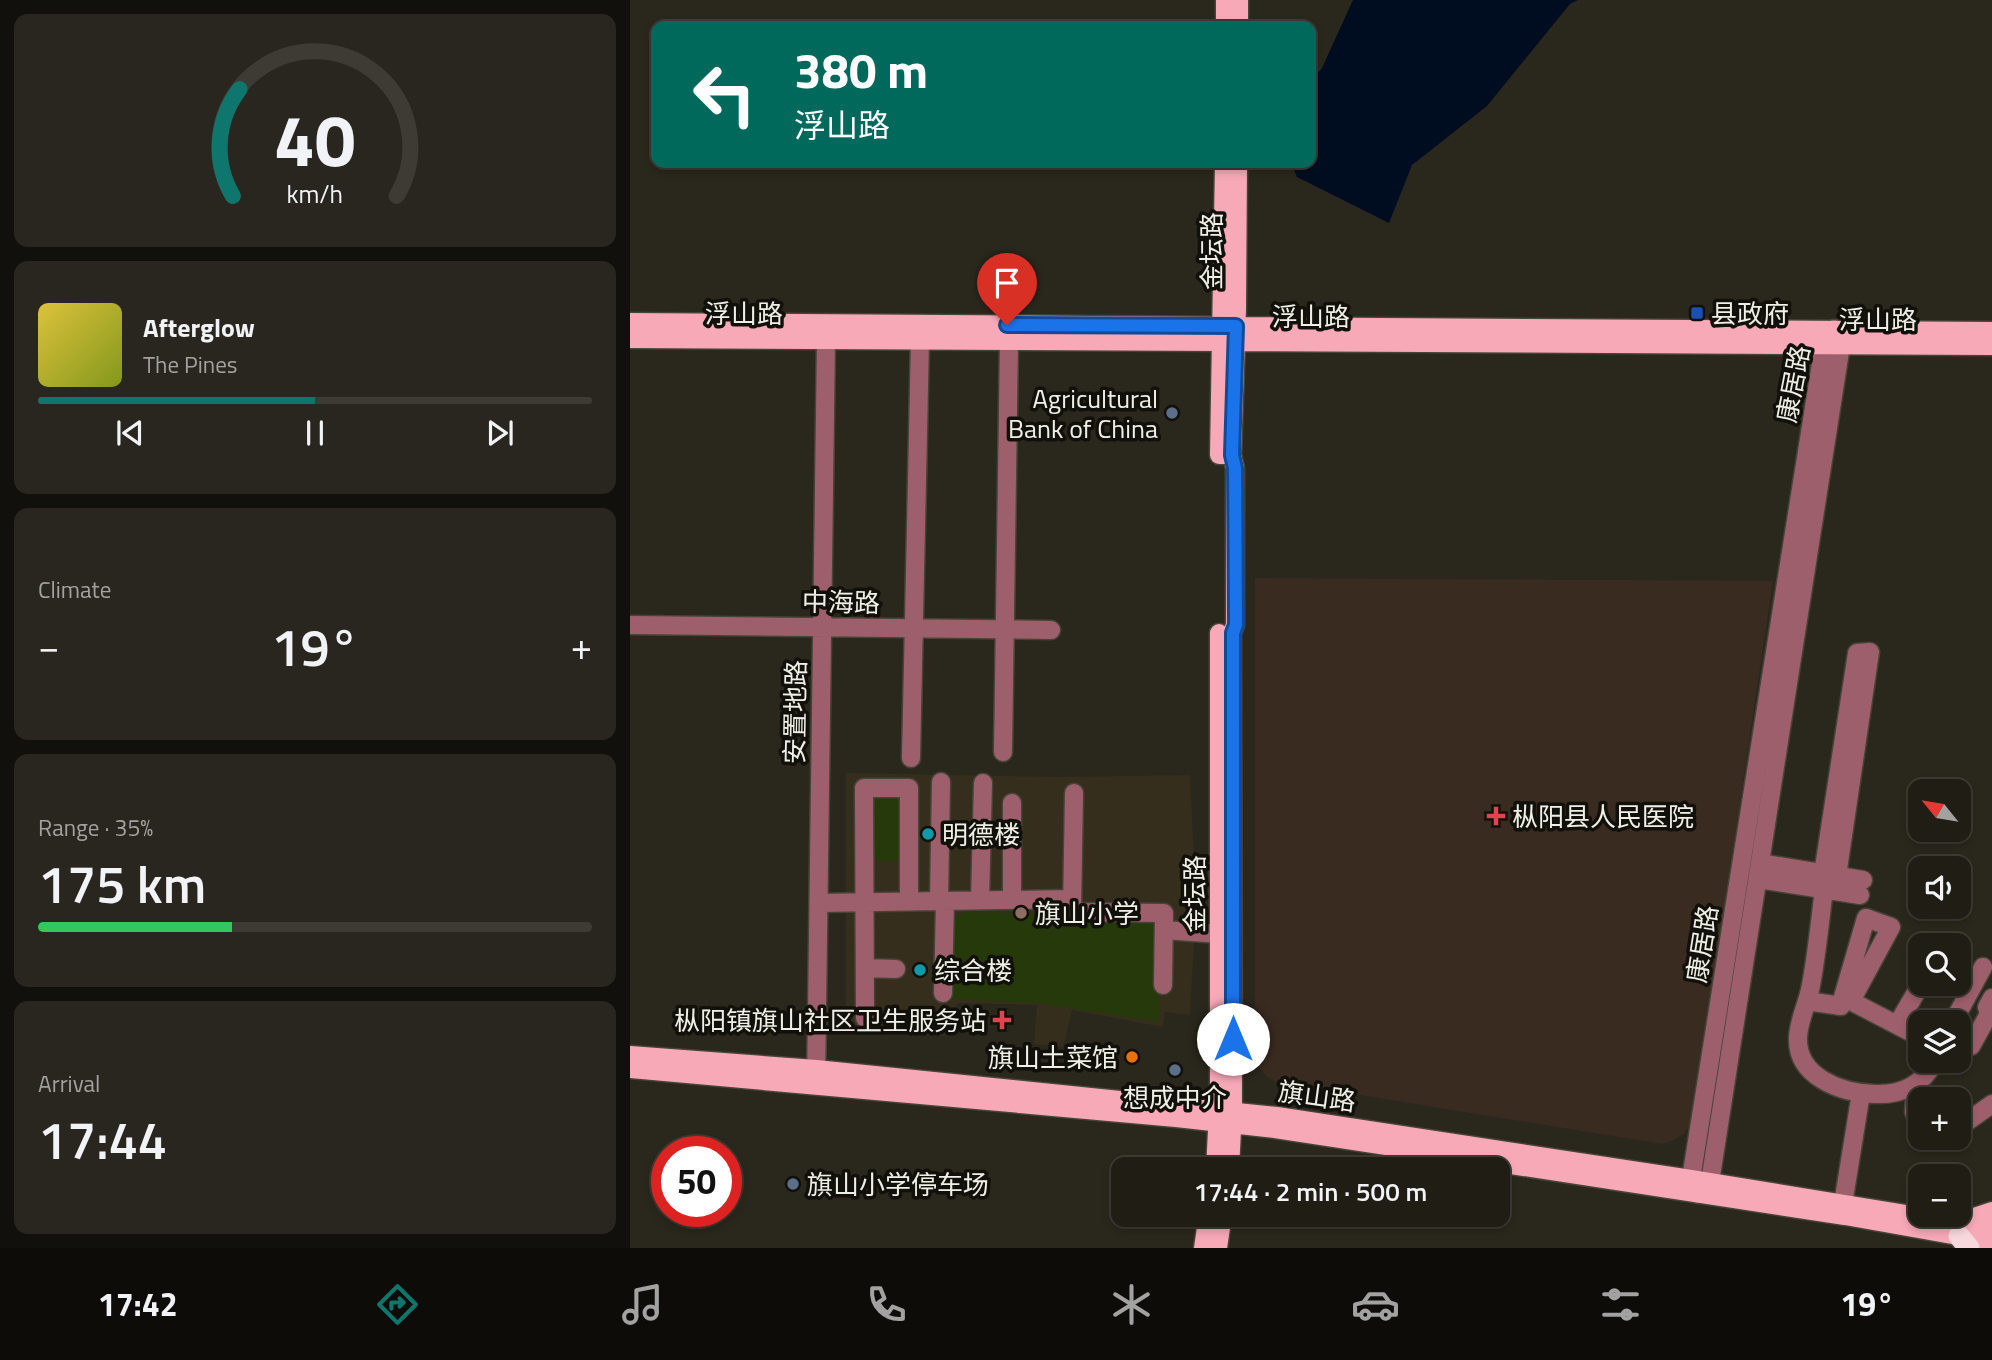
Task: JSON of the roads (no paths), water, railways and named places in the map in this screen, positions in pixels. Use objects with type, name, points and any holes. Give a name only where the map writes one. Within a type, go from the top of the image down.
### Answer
[{"type":"main road","points":[[1225,0],[1225,21]]},
{"type":"main road","points":[[1238,21],[1239,0]]},
{"type":"main road","name":"金坛路","points":[[1224,168],[1229,334]]},
{"type":"main road","name":"金坛路","points":[[1226,633],[1236,625],[1235,468],[1226,455],[1238,168]]},
{"type":"main road","name":"浮山路","points":[[630,322],[1229,334],[1833,340],[1992,346]]},
{"type":"main road","name":"浮山路","points":[[1833,340],[1992,331]]},
{"type":"main road","name":"浮山路","points":[[630,339],[920,341],[1229,334]]},
{"type":"main road","name":"金坛路","points":[[1226,633],[1220,934],[1229,1157]]},
{"type":"main road","name":"金坛路","points":[[1218,1157],[1226,1117],[1226,633]]},
{"type":"main road","name":"旗山路","points":[[630,1055],[816,1077],[1226,1117],[1843,1204],[1961,1235],[1992,1228]]},
{"type":"main road","name":"旗山路","points":[[630,1069],[816,1077]]},
{"type":"main road","name":"旗山路","points":[[1700,1185],[1992,1242]]},
{"type":"main road","points":[[1961,1235],[1992,1211]]},
{"type":"main road","points":[[1203,1248],[1206,1227]]},
{"type":"main road","points":[[1218,1248],[1221,1227]]},
{"type":"street","name":"安置地路","points":[[816,1077],[826,340]]},
{"type":"street","points":[[1003,752],[1009,340]]},
{"type":"street","name":"康居路","points":[[1700,1185],[1759,871],[1833,340]]},
{"type":"street","name":"康居路","points":[[1700,1185],[1833,340]]},
{"type":"street","points":[[911,758],[920,341]]},
{"type":"street","name":"中海路","points":[[630,625],[1051,631]]},
{"type":"street","points":[[1856,704],[1830,881],[1811,988],[1798,1036],[1802,1062],[1811,1073],[1826,1081],[1861,1093],[1890,1094],[1904,1091],[1916,1085],[1928,1073]]},
{"type":"street","points":[[940,782],[943,993]]},
{"type":"street","points":[[980,900],[983,783]]},
{"type":"street","points":[[865,1018],[864,788],[909,788],[909,901]]},
{"type":"street","points":[[1074,793],[1072,912],[1164,912],[1163,985]]},
{"type":"street","points":[[1012,803],[1012,900]]},
{"type":"street","points":[[1759,871],[1861,888]]},
{"type":"street","points":[[818,903],[1072,899]]},
{"type":"street","points":[[1164,930],[1220,934]]},
{"type":"street","points":[[1960,1010],[1983,967]]},
{"type":"street","points":[[865,968],[896,969]]},
{"type":"street","points":[[1897,1025],[1914,996]]},
{"type":"street","points":[[1971,1046],[1989,1014],[1987,1007],[1992,998]]},
{"type":"street","points":[[1807,1001],[1841,1006],[1847,999],[1908,1031]]},
{"type":"street","points":[[1843,1204],[1861,1093]]},
{"type":"street","points":[[1971,1119],[1992,1104]]},
{"type":"water","points":[[1353,0],[1578,0],[1570,4],[1487,106],[1412,165],[1389,223],[1297,177],[1293,168],[1316,168],[1316,75],[1322,68]]},
{"type":"place","name":"县政府","points":[[1697,313]]},
{"type":"place","name":"Agricultural Bank of China","points":[[1172,413]]},
{"type":"place","name":"枞阳县人民医院","points":[[1496,816]]},
{"type":"place","name":"明德楼","points":[[928,834]]},
{"type":"place","name":"旗山小学","points":[[1021,913]]},
{"type":"place","name":"综合楼","points":[[920,970]]},
{"type":"place","name":"枞阳镇旗山社区卫生服务站","points":[[1002,1020]]},
{"type":"place","name":"旗山土菜馆","points":[[1132,1057]]},
{"type":"place","name":"想成中介","points":[[1175,1070]]},
{"type":"place","name":"旗山小学停车场","points":[[793,1184]]}]
